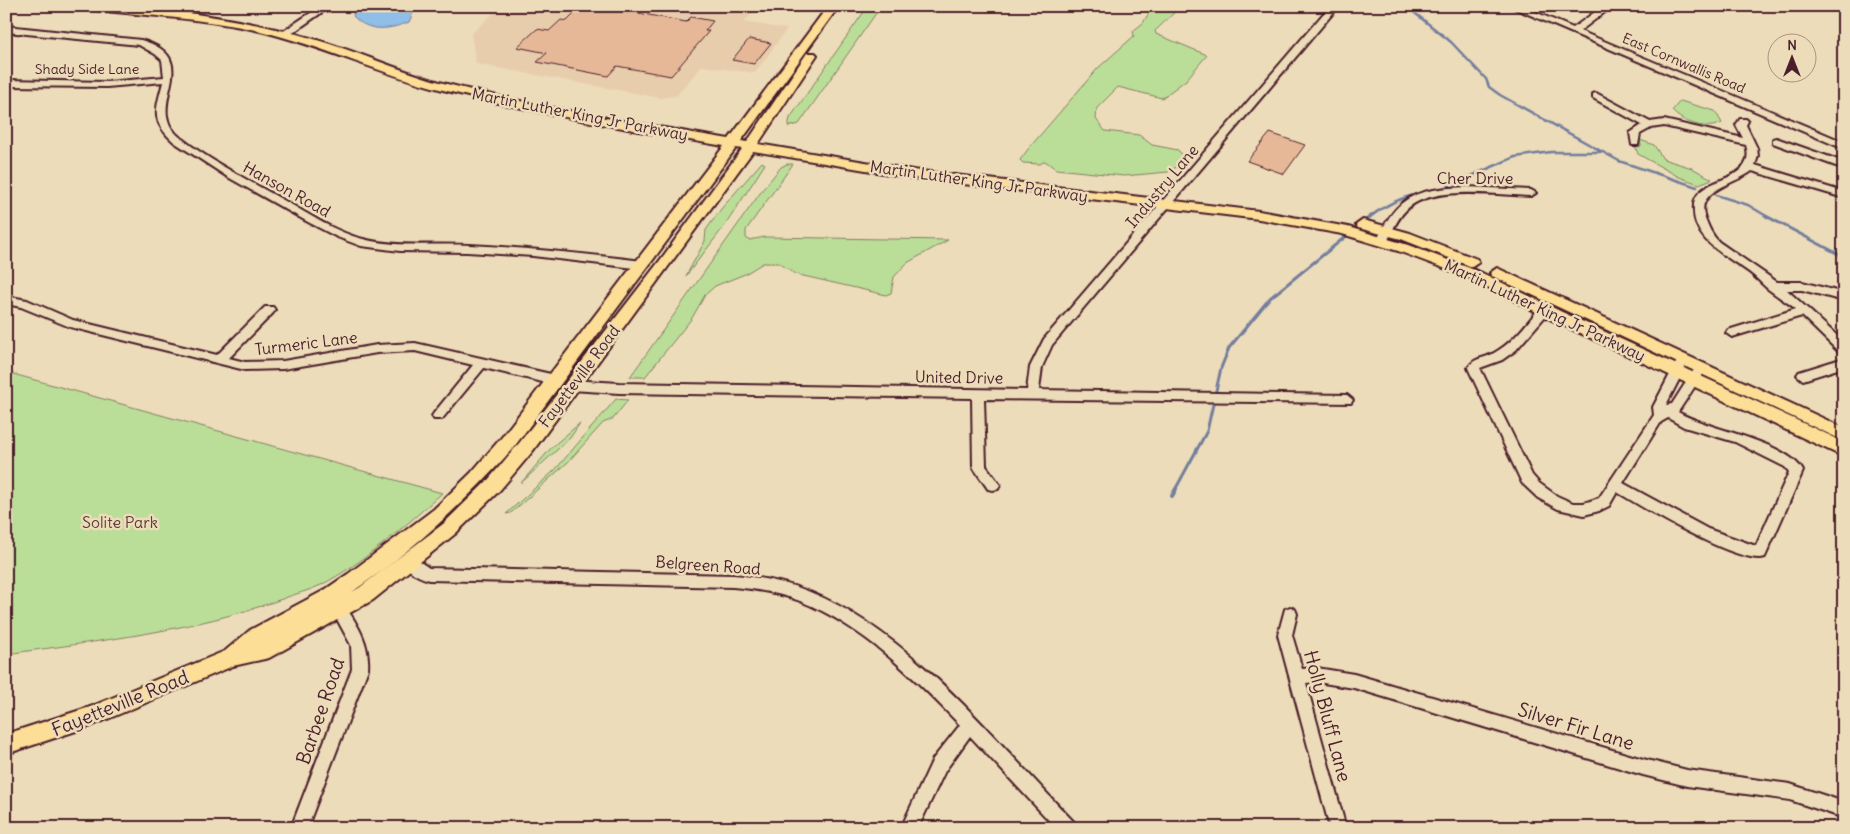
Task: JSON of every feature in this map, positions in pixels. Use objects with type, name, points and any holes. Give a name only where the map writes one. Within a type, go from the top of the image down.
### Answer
[{"type":"main road","name":"Martin Luther King Jr Parkway","points":[[84,6],[290,31]]},
{"type":"main road","name":"Martin Luther King Jr Parkway","points":[[165,6],[236,15],[290,31],[411,77],[480,96],[567,115],[1171,199],[1288,208],[1384,236],[1437,247],[1469,260],[1844,450]]},
{"type":"main road","name":"Fayetteville Road","points":[[232,656],[257,636],[322,601],[355,580],[418,533],[494,460],[563,383],[666,262],[834,6]]},
{"type":"main road","name":"Fayetteville Road","points":[[6,744],[91,716],[232,656],[262,652],[339,610],[410,561],[449,529],[494,484],[526,447],[563,383],[644,265],[745,140],[846,6]]},
{"type":"main road","name":"Martin Luther King Jr Parkway","points":[[1384,236],[1475,274],[1545,309],[1680,366]]},
{"type":"main road","name":"Martin Luther King Jr Parkway","points":[[1697,374],[1844,435]]},
{"type":"street","points":[[290,31],[327,6]]},
{"type":"street","name":"Industry Lane","points":[[1033,394],[1033,372],[1038,358],[1048,342],[1335,6]]},
{"type":"street","name":"East Cornwallis Road","points":[[1513,6],[1844,146]]},
{"type":"street","points":[[1574,32],[1609,6]]},
{"type":"street","points":[[6,29],[141,43],[153,49],[165,59],[167,79]]},
{"type":"street","name":"Shady Side Lane","points":[[6,83],[50,82],[119,86],[167,79]]},
{"type":"street","name":"Hanson Road","points":[[167,79],[160,102],[162,121],[176,140],[209,163],[327,229],[351,239],[385,246],[518,252],[644,265]]},
{"type":"street","points":[[1596,96],[1649,125]]},
{"type":"street","points":[[1758,110],[1748,121],[1742,121],[1741,125],[1750,142],[1753,156],[1750,167],[1738,178],[1711,186],[1701,198],[1699,209],[1708,237],[1804,311],[1844,350]]},
{"type":"street","points":[[1635,143],[1635,133],[1649,125],[1670,124],[1750,142]]},
{"type":"street","points":[[1776,141],[1844,166]]},
{"type":"street","points":[[1750,167],[1844,195]]},
{"type":"street","name":"Cher Drive","points":[[1384,236],[1394,216],[1406,203],[1428,193],[1532,192]]},
{"type":"street","points":[[1772,286],[1802,286],[1844,297]]},
{"type":"street","name":"Turmeric Lane","points":[[6,300],[23,303],[70,323],[244,366],[262,367],[406,346],[427,348],[563,383]]},
{"type":"street","points":[[1545,309],[1528,330],[1504,352],[1498,357],[1476,365],[1474,372],[1527,479],[1540,492],[1558,504],[1571,507],[1592,507],[1604,502],[1662,412],[1680,366]]},
{"type":"street","points":[[219,360],[269,310]]},
{"type":"street","points":[[1732,333],[1804,311]]},
{"type":"street","points":[[438,416],[482,362]]},
{"type":"street","points":[[1802,375],[1844,362]]},
{"type":"street","points":[[1662,412],[1676,407],[1697,374]]},
{"type":"street","name":"United Drive","points":[[563,383],[619,388],[1347,400]]},
{"type":"street","points":[[978,394],[980,467],[992,485]]},
{"type":"street","points":[[1616,485],[1683,523],[1725,541],[1760,553],[1796,471],[1795,468],[1790,463],[1738,438],[1688,424],[1662,412]]},
{"type":"street","name":"Belgreen Road","points":[[410,561],[421,572],[429,574],[733,581],[796,593],[818,603],[872,636],[929,684],[1068,828]]},
{"type":"street","name":"Barbee Road","points":[[299,828],[360,669],[361,653],[358,642],[339,610]]},
{"type":"street","name":"Holly Bluff Lane","points":[[1290,614],[1285,635],[1338,828]]},
{"type":"street","name":"Silver Fir Lane","points":[[1297,676],[1317,676],[1354,681],[1643,767],[1687,778],[1790,792],[1844,810]]},
{"type":"street","points":[[910,828],[939,764],[969,725]]},
{"type":"shaded area","points":[[501,6],[759,6],[744,22],[787,29],[755,73],[702,66],[676,96],[661,98],[476,64],[471,34]]},
{"type":"green space","points":[[868,6],[881,6],[799,124],[788,127],[790,118]]},
{"type":"green space","points":[[1153,6],[1181,6],[1155,31],[1156,34],[1207,55],[1186,80],[1162,98],[1118,87],[1097,108],[1096,119],[1105,131],[1139,135],[1152,145],[1178,150],[1187,161],[1168,172],[1124,176],[1056,169],[1045,161],[1040,164],[1023,163],[1020,160],[1029,148],[1098,68],[1134,36],[1133,31],[1143,23]]},
{"type":"green space","points":[[1680,101],[1715,111],[1722,123],[1703,126],[1682,119],[1672,111]]},
{"type":"green space","points":[[1640,140],[1654,145],[1663,159],[1692,168],[1712,179],[1699,184],[1679,177],[1638,154],[1635,146],[1641,146]]},
{"type":"green space","points":[[762,162],[765,164],[726,224],[686,276],[705,241],[706,230],[721,209]]},
{"type":"green space","points":[[793,164],[746,230],[746,238],[749,240],[765,237],[948,240],[907,263],[894,277],[891,293],[886,295],[795,274],[779,263],[763,263],[745,274],[715,286],[705,295],[692,318],[645,377],[630,377],[763,189],[781,167]]},
{"type":"green space","name":"Solite Park","points":[[6,372],[442,493],[368,555],[337,576],[312,589],[248,610],[180,627],[146,634],[6,654]]},
{"type":"green space","points":[[616,399],[628,400],[613,419],[603,423],[567,463],[511,513],[506,514],[555,470]]},
{"type":"green space","points":[[580,423],[570,438],[521,483],[552,447]]},
{"type":"water","points":[[359,6],[409,6],[413,13],[409,22],[394,27],[379,28],[366,25],[353,16],[355,9]]},
{"type":"building","points":[[601,6],[686,22],[691,17],[713,21],[705,31],[709,31],[671,76],[617,66],[608,76],[537,62],[547,53],[517,47],[537,29],[549,31],[561,20],[567,21],[580,8],[596,10]]},
{"type":"building","points":[[749,39],[771,43],[754,64],[732,60]]},
{"type":"building","points":[[1270,133],[1305,145],[1284,174],[1247,161]]},
{"type":"waterway","points":[[1406,6],[1451,42],[1486,79],[1489,87],[1500,95],[1619,161],[1697,187]]},
{"type":"waterway","points":[[1441,189],[1515,157],[1551,152],[1600,152]]},
{"type":"waterway","points":[[1370,217],[1394,202],[1422,193]]},
{"type":"waterway","points":[[1716,195],[1748,205],[1768,217]]},
{"type":"waterway","points":[[1175,490],[1207,431],[1221,368],[1229,348],[1270,298],[1371,216]]},
{"type":"waterway","points":[[1766,216],[1844,257]]},
{"type":"waterway","points":[[1172,496],[1176,489]]}]
